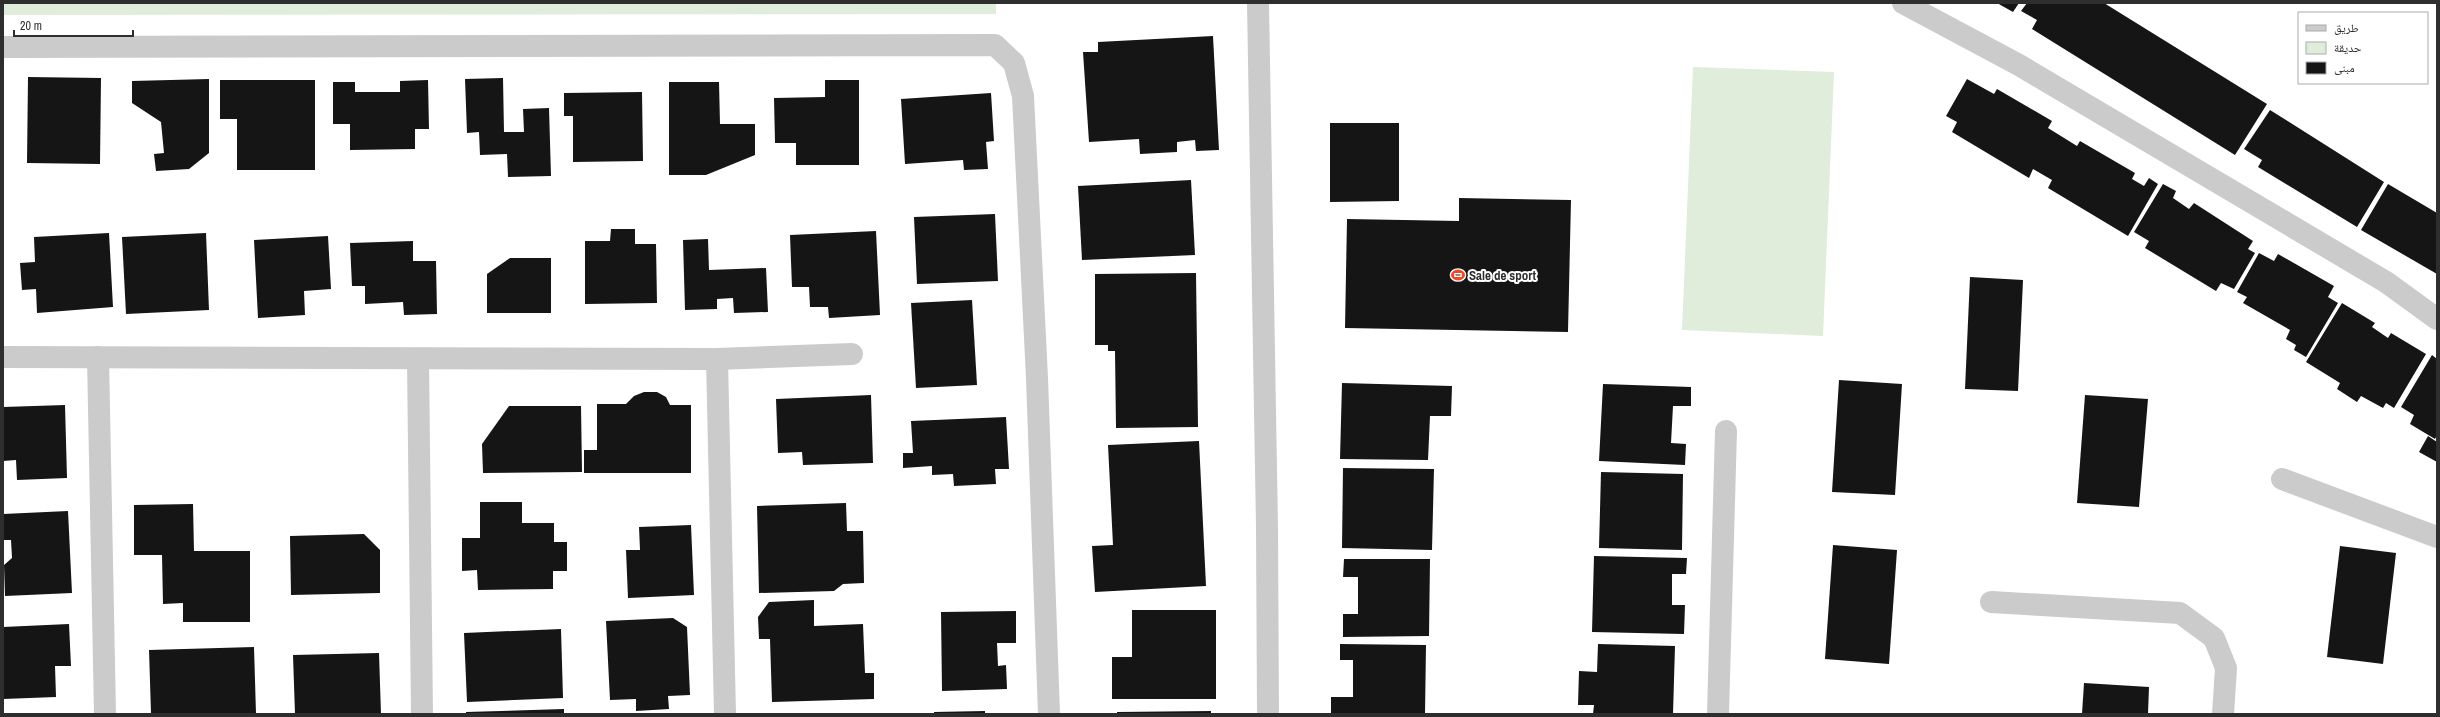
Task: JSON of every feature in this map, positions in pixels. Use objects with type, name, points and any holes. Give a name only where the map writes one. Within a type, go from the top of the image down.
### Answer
[{"type":"street","points":[[1258,3],[1268,714]]},
{"type":"street","points":[[1903,3],[2020,65],[2386,282],[2437,319]]},
{"type":"street","points":[[3,47],[995,46],[1014,63],[1023,96],[1037,378],[1050,714]]},
{"type":"street","points":[[3,357],[717,359],[852,354]]},
{"type":"street","points":[[98,357],[105,714]]},
{"type":"street","points":[[418,359],[422,714]]},
{"type":"street","points":[[717,359],[725,714]]},
{"type":"street","points":[[1718,714],[1726,431]]},
{"type":"street","points":[[2282,479],[2437,536]]},
{"type":"street","points":[[1991,602],[2180,613],[2214,638],[2226,668],[2223,714]]},
{"type":"green space","points":[[3,3],[996,3],[996,14],[3,15]]},
{"type":"green space","points":[[1693,67],[1834,72],[1823,336],[1682,330]]},
{"type":"building","points":[[1997,3],[2019,3],[2013,12]]},
{"type":"building","points":[[2027,3],[2104,3],[2267,104],[2235,155],[2032,29],[2037,20],[2021,11]]},
{"type":"building","points":[[1213,36],[1219,150],[1196,151],[1195,140],[1177,142],[1177,152],[1140,154],[1139,139],[1089,142],[1083,52],[1098,52],[1098,42]]},
{"type":"building","points":[[28,77],[101,78],[100,164],[27,163]]},
{"type":"building","points":[[503,78],[504,132],[524,132],[523,109],[549,108],[551,176],[508,177],[507,154],[480,155],[479,132],[467,133],[465,79]]},
{"type":"building","points":[[209,79],[209,153],[189,169],[156,171],[154,154],[164,153],[161,122],[132,103],[132,81]]},
{"type":"building","points":[[1967,79],[1994,94],[1997,89],[2052,121],[2048,128],[2077,146],[2080,141],[2135,173],[2132,179],[2144,186],[2149,178],[2158,184],[2128,236],[2048,188],[2052,180],[2033,169],[2029,178],[1952,132],[1957,122],[1946,116]]},
{"type":"building","points":[[220,80],[315,80],[315,170],[237,170],[237,119],[220,119]]},
{"type":"building","points":[[428,80],[429,129],[415,129],[415,149],[350,150],[350,124],[333,124],[333,82],[355,82],[355,92],[400,92],[400,81]]},
{"type":"building","points":[[825,80],[859,80],[859,165],[796,165],[796,143],[775,143],[774,98],[825,97]]},
{"type":"building","points":[[669,82],[719,82],[720,124],[755,124],[755,155],[706,175],[669,175]]},
{"type":"building","points":[[642,92],[643,161],[573,162],[573,116],[564,116],[564,93]]},
{"type":"building","points":[[991,93],[994,141],[986,142],[988,169],[964,170],[963,160],[905,164],[901,99]]},
{"type":"building","points":[[2270,110],[2384,182],[2357,227],[2258,167],[2262,160],[2244,149]]},
{"type":"building","points":[[1330,123],[1399,123],[1399,201],[1330,202]]},
{"type":"building","points":[[1191,180],[1195,255],[1082,260],[1078,186]]},
{"type":"building","points":[[2163,184],[2176,191],[2173,198],[2189,209],[2194,203],[2253,241],[2248,249],[2255,253],[2234,289],[2221,283],[2216,291],[2145,248],[2149,241],[2134,232]]},
{"type":"building","points":[[2388,184],[2437,213],[2437,274],[2361,230]]},
{"type":"building","name":"Sale de sport","points":[[1459,198],[1571,200],[1568,332],[1345,328],[1347,219],[1459,221]]},
{"type":"building","points":[[995,214],[998,281],[917,284],[914,217]]},
{"type":"building","points":[[611,229],[635,229],[635,244],[656,244],[657,303],[585,304],[585,241],[610,241]]},
{"type":"building","points":[[876,231],[880,315],[829,318],[828,307],[810,307],[809,287],[792,287],[790,235]]},
{"type":"building","points":[[109,233],[113,307],[37,313],[36,289],[22,290],[20,263],[35,262],[34,237]]},
{"type":"building","points":[[206,233],[209,310],[126,314],[122,237]]},
{"type":"building","points":[[328,236],[331,289],[304,291],[305,315],[258,318],[254,240]]},
{"type":"building","points":[[708,239],[709,270],[766,268],[768,312],[734,313],[733,298],[717,299],[717,309],[685,310],[683,240]]},
{"type":"building","points":[[413,241],[413,261],[436,261],[437,314],[404,315],[403,302],[365,304],[365,286],[352,286],[350,243]]},
{"type":"building","points":[[2259,253],[2274,261],[2278,254],[2334,286],[2328,297],[2338,303],[2306,357],[2294,350],[2296,345],[2286,339],[2290,330],[2243,303],[2247,297],[2237,292]]},
{"type":"building","points":[[510,258],[551,258],[551,313],[487,313],[487,274]]},
{"type":"building","points":[[1196,273],[1198,427],[1116,428],[1115,351],[1108,351],[1108,345],[1095,345],[1095,274]]},
{"type":"building","points":[[1970,277],[2023,280],[2018,391],[1965,389]]},
{"type":"building","points":[[972,300],[977,385],[916,388],[911,303]]},
{"type":"building","points":[[2342,303],[2375,323],[2372,327],[2388,338],[2391,333],[2426,354],[2394,408],[2386,403],[2383,408],[2361,396],[2357,402],[2337,389],[2340,383],[2306,362]]},
{"type":"building","points":[[2432,355],[2437,359],[2437,435],[2435,439],[2410,424],[2414,415],[2401,407]]},
{"type":"building","points":[[1839,380],[1902,384],[1895,495],[1832,492]]},
{"type":"building","points":[[1342,383],[1452,386],[1451,416],[1430,416],[1428,460],[1340,459]]},
{"type":"building","points":[[1603,384],[1691,387],[1691,406],[1673,406],[1671,443],[1686,444],[1685,465],[1599,461]]},
{"type":"building","points":[[644,392],[657,392],[666,397],[670,405],[691,405],[691,473],[584,473],[584,450],[597,450],[597,404],[626,404],[634,396]]},
{"type":"building","points":[[871,395],[873,463],[803,465],[802,452],[778,453],[776,399]]},
{"type":"building","points":[[2085,395],[2148,399],[2139,507],[2077,503]]},
{"type":"building","points":[[65,405],[67,478],[17,480],[16,460],[3,461],[3,407]]},
{"type":"building","points":[[509,406],[581,406],[582,472],[483,473],[482,444]]},
{"type":"building","points":[[1006,417],[1009,469],[995,469],[996,484],[954,486],[953,474],[932,475],[932,466],[903,468],[903,453],[913,453],[911,421]]},
{"type":"building","points":[[2428,436],[2437,442],[2437,462],[2419,452]]},
{"type":"building","points":[[1199,441],[1206,586],[1095,592],[1092,546],[1113,545],[1108,445]]},
{"type":"building","points":[[1343,468],[1434,469],[1432,550],[1342,548]]},
{"type":"building","points":[[1601,472],[1683,474],[1682,550],[1599,548]]},
{"type":"building","points":[[480,502],[522,502],[522,523],[554,523],[554,542],[567,542],[567,571],[553,571],[553,589],[478,590],[477,570],[462,571],[462,538],[480,538]]},
{"type":"building","points":[[846,503],[847,531],[863,531],[864,583],[843,584],[834,591],[759,593],[757,506]]},
{"type":"building","points":[[193,504],[194,551],[250,551],[250,622],[183,622],[183,603],[163,604],[162,555],[134,555],[134,505]]},
{"type":"building","points":[[68,511],[72,593],[5,596],[4,565],[12,558],[11,540],[3,540],[3,514]]},
{"type":"building","points":[[691,525],[694,595],[628,598],[626,550],[640,550],[639,527]]},
{"type":"building","points":[[364,534],[380,550],[380,593],[291,595],[290,536]]},
{"type":"building","points":[[1833,545],[1897,550],[1889,664],[1825,659]]},
{"type":"building","points":[[2340,546],[2396,553],[2383,664],[2327,657]]},
{"type":"building","points":[[1594,556],[1687,558],[1686,574],[1672,574],[1672,605],[1685,605],[1684,634],[1592,632]]},
{"type":"building","points":[[1344,559],[1430,559],[1429,636],[1343,637],[1343,614],[1358,614],[1358,577],[1343,577]]},
{"type":"building","points":[[814,600],[814,626],[863,624],[865,673],[874,673],[874,699],[772,702],[770,639],[759,639],[758,617],[769,602]]},
{"type":"building","points":[[1132,610],[1216,610],[1216,699],[1112,699],[1112,657],[1132,657]]},
{"type":"building","points":[[1016,611],[1016,643],[997,643],[998,666],[1006,665],[1007,689],[942,691],[941,612]]},
{"type":"building","points":[[673,618],[687,627],[690,695],[668,696],[669,709],[636,711],[636,699],[610,700],[606,621]]},
{"type":"building","points":[[69,624],[71,666],[55,666],[56,697],[3,699],[3,627]]},
{"type":"building","points":[[561,629],[563,698],[467,702],[464,633]]},
{"type":"building","points":[[1340,644],[1426,645],[1425,714],[1331,714],[1331,697],[1353,697],[1353,660],[1340,660]]},
{"type":"building","points":[[1598,644],[1675,646],[1673,714],[1593,714],[1594,705],[1578,705],[1579,671],[1597,672]]},
{"type":"building","points":[[254,647],[256,714],[151,714],[149,650]]},
{"type":"building","points":[[379,653],[381,714],[295,714],[293,655]]},
{"type":"building","points":[[2084,683],[2149,687],[2148,714],[2082,714]]},
{"type":"building","points":[[564,709],[564,714],[466,714],[466,712]]},
{"type":"building","points":[[985,711],[985,714],[934,714],[934,712]]},
{"type":"building","points":[[1211,711],[1211,714],[1117,714],[1117,712]]},
{"type":"place","name":"Sale de sport","points":[[1458,275]]}]
